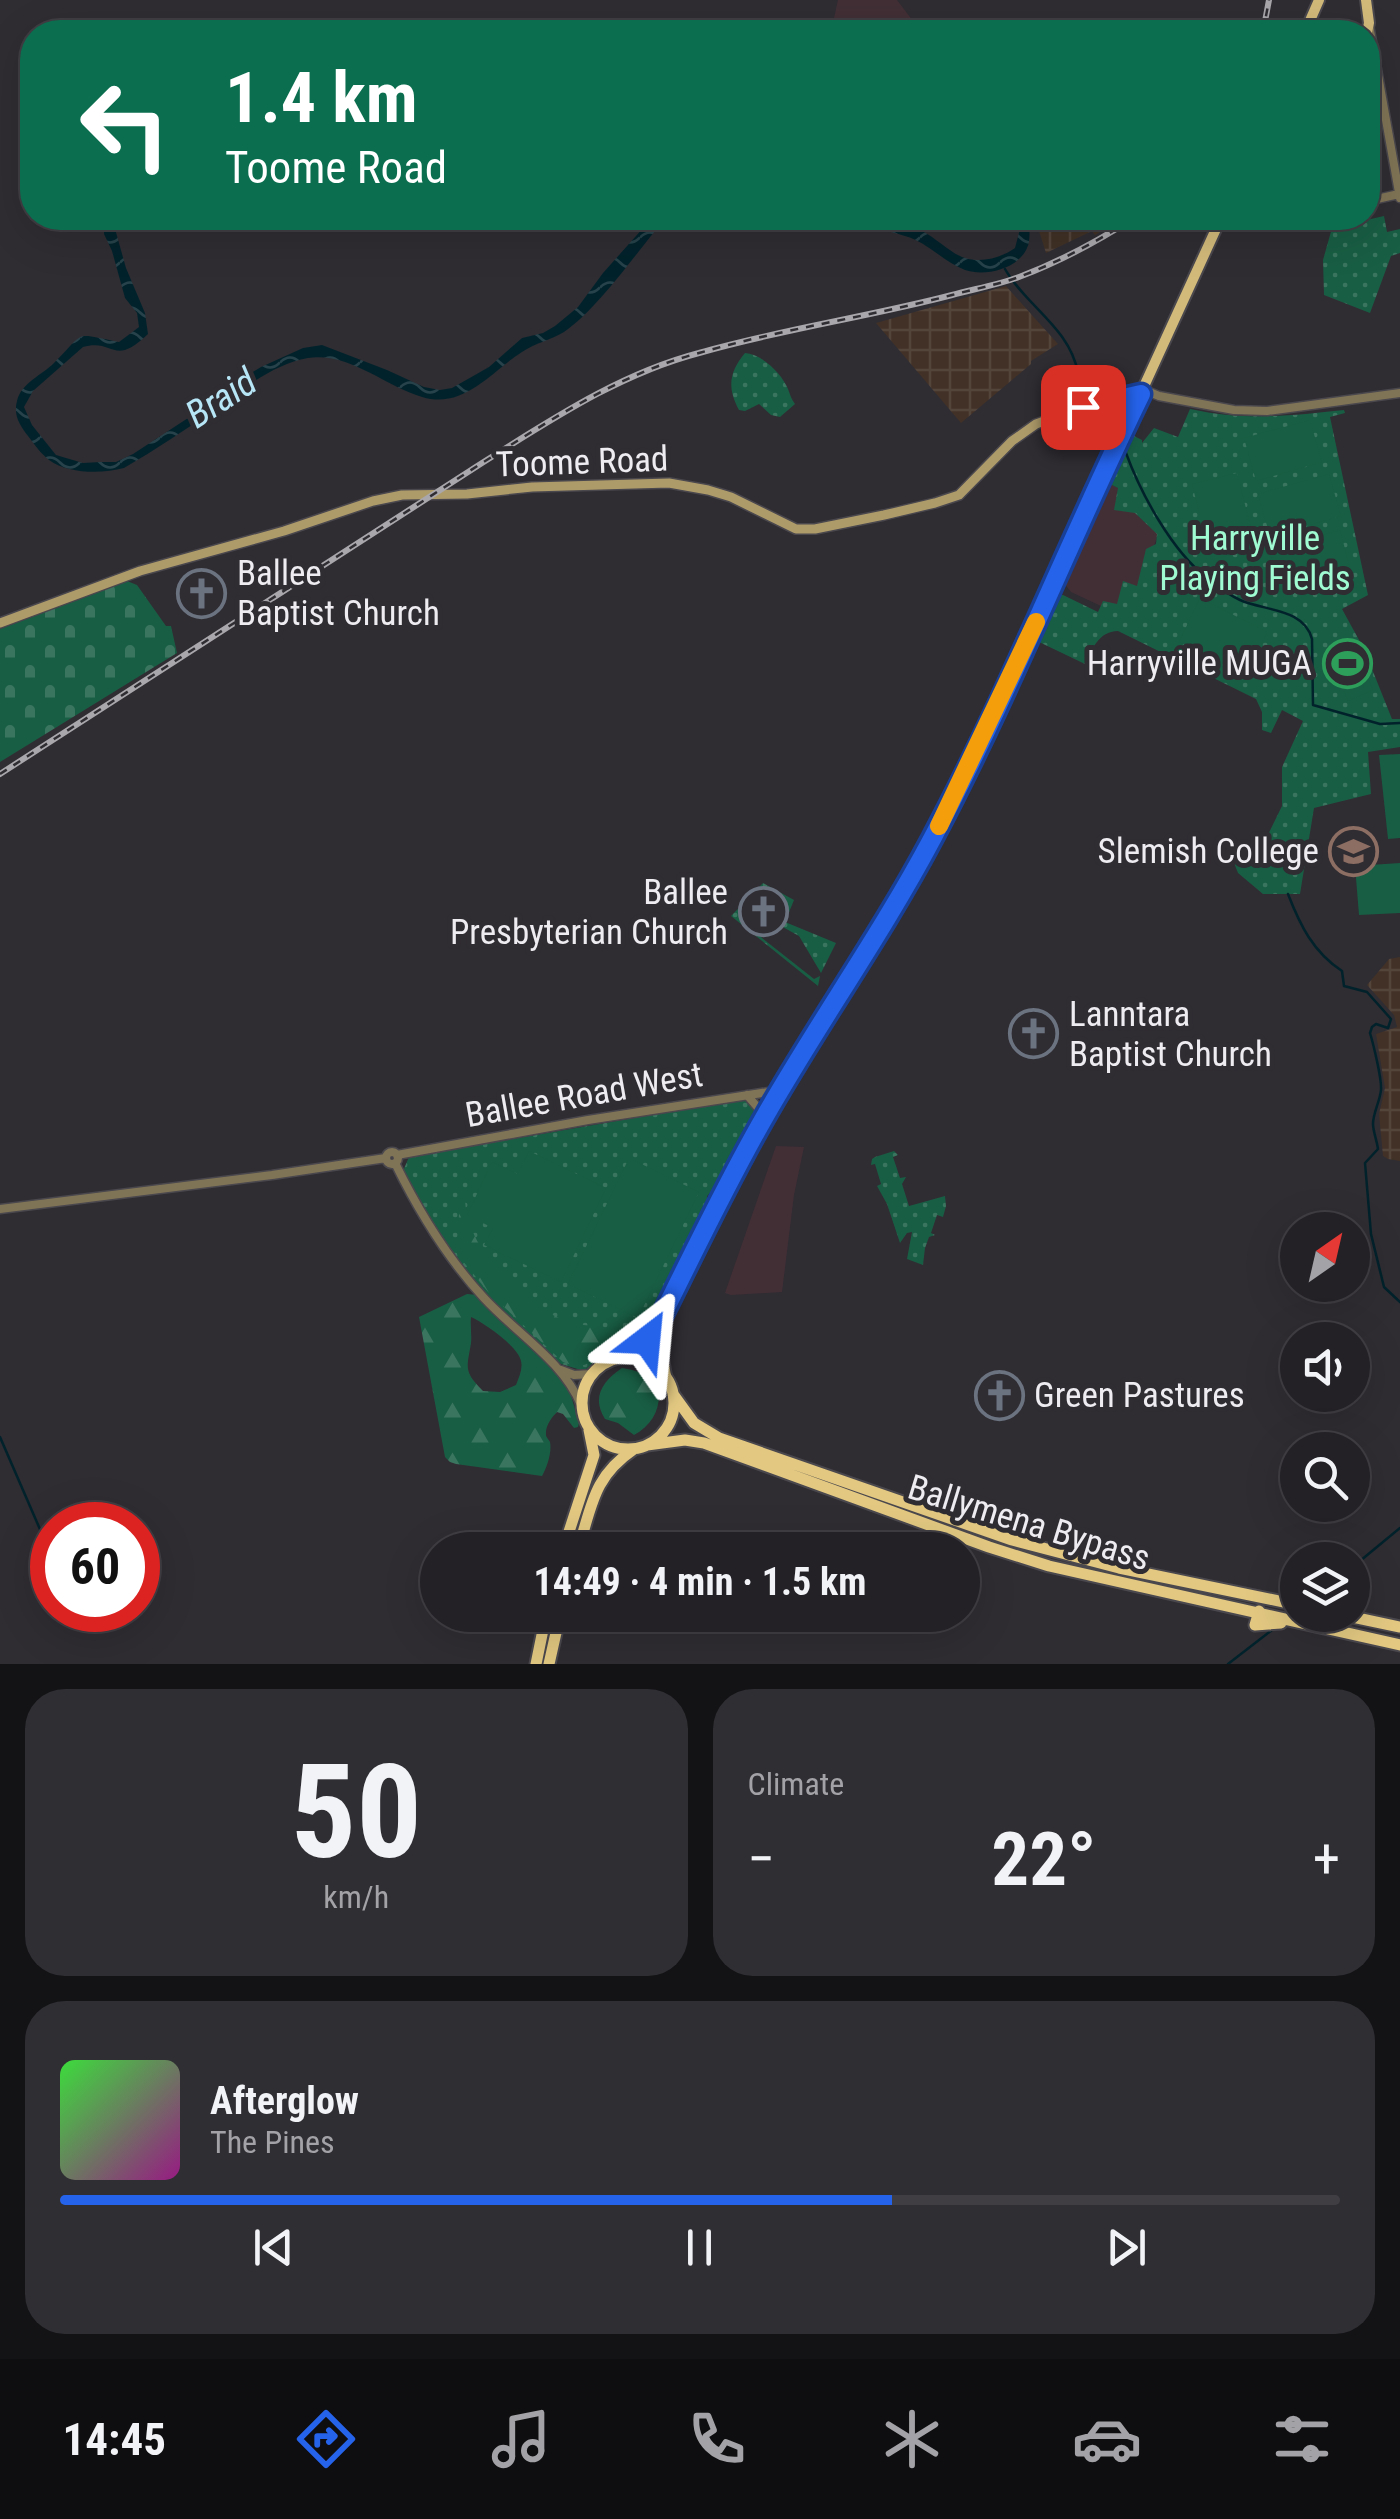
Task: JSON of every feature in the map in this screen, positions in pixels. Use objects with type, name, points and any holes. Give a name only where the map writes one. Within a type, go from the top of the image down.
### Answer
[{"type":"highway","points":[[569,1532],[594,1456],[581,1405],[584,1388],[606,1362],[631,1357],[644,1360],[666,1376],[674,1394],[666,1430],[610,1468],[584,1532]]},
{"type":"highway","name":"Ballymena Bypass","points":[[674,1394],[694,1423],[719,1438],[927,1512],[1053,1552],[1280,1602]]},
{"type":"highway","points":[[589,1429],[609,1446],[641,1447]]},
{"type":"highway","name":"Ballymena Bypass","points":[[641,1447],[685,1440],[704,1443],[1034,1561],[1257,1620],[1300,1623],[1400,1645]]},
{"type":"highway","points":[[774,1468],[795,1483]]},
{"type":"highway","points":[[1246,1595],[1258,1604],[1257,1620]]},
{"type":"highway","points":[[1370,1620],[1400,1626]]},
{"type":"highway","points":[[536,1664],[543,1632]]},
{"type":"highway","points":[[550,1664],[557,1632]]},
{"type":"main road","points":[[618,1358],[650,1338],[729,1178],[890,916],[942,822],[1116,448],[1151,394],[1146,380],[1215,230]]},
{"type":"main road","name":"Toome Road","points":[[0,624],[140,571],[284,531],[373,501],[410,494],[669,483],[731,497],[800,529],[884,515],[954,498],[1027,429],[1079,408],[1151,394]]},
{"type":"main road","points":[[663,1314],[660,1334],[666,1376]]},
{"type":"street","points":[[1380,91],[1400,196]]},
{"type":"street","points":[[1151,394],[1234,410],[1267,411],[1400,392]]},
{"type":"street","name":"Ballee Road West","points":[[0,1209],[393,1159],[588,1120],[780,1090]]},
{"type":"street","points":[[748,1095],[765,1116]]},
{"type":"street","points":[[393,1159],[454,1262],[506,1321],[561,1370],[581,1405]]},
{"type":"street","points":[[561,1370],[574,1375],[592,1374]]},
{"type":"shaded area","points":[[838,0],[897,0],[912,20],[834,20]]},
{"type":"shaded area","points":[[1039,230],[1103,230],[1095,235],[1092,231],[1046,253]]},
{"type":"shaded area","points":[[1006,286],[1058,344],[1031,361],[961,423],[876,323]]},
{"type":"shaded area","points":[[1108,483],[1118,488],[1135,513],[1158,534],[1129,619],[1071,592],[1064,583]]},
{"type":"shaded area","points":[[1400,957],[1400,1161],[1383,1156],[1379,1114],[1385,1088],[1376,1034],[1397,1027],[1394,1015],[1367,985],[1389,959]]},
{"type":"shaded area","points":[[776,1146],[804,1147],[782,1292],[731,1295],[725,1293]]},
{"type":"green space","points":[[1384,216],[1387,232],[1400,229],[1400,253],[1391,256],[1370,313],[1324,295],[1323,260],[1331,230],[1380,230],[1380,217]]},
{"type":"green space","points":[[745,353],[764,361],[785,383],[795,404],[780,417],[771,415],[759,404],[739,410],[732,380]]},
{"type":"green space","name":"Harryville Playing Fields","points":[[1190,409],[1249,416],[1344,410],[1345,413],[1330,417],[1368,595],[1342,609],[1364,649],[1392,719],[1400,719],[1400,747],[1368,752],[1371,794],[1314,808],[1300,894],[1263,894],[1238,873],[1234,863],[1238,852],[1256,859],[1282,806],[1282,767],[1303,721],[1282,710],[1271,733],[1262,730],[1262,712],[1256,699],[1118,631],[1101,638],[1085,664],[1037,641],[1057,595],[1098,612],[1103,601],[1117,604],[1123,581],[1137,586],[1146,549],[1156,544],[1157,534],[1135,513],[1114,510],[1118,488],[1108,483],[1128,438],[1132,435],[1142,443],[1154,428],[1178,437]]},
{"type":"green space","points":[[1310,420],[1322,462],[1256,481],[1244,438]]},
{"type":"green space","points":[[1237,473],[1256,548],[1211,560],[1192,484]]},
{"type":"green space","points":[[1329,474],[1341,516],[1270,536],[1258,494]]},
{"type":"green space","points":[[1340,530],[1351,572],[1280,592],[1269,550]]},
{"type":"green space","points":[[127,581],[137,585],[166,626],[171,626],[177,653],[0,762],[0,629]]},
{"type":"green space","points":[[1200,598],[1267,632],[1247,675],[1179,642]]},
{"type":"green space","name":"Harryville MUGA","points":[[1354,642],[1373,690],[1348,701],[1328,653]]},
{"type":"green space","points":[[1400,754],[1400,838],[1388,839],[1379,755]]},
{"type":"green space","points":[[1400,863],[1400,913],[1359,915],[1355,866]]},
{"type":"green space","points":[[763,883],[794,900],[785,922],[836,943],[821,973],[799,936],[779,927],[772,917],[785,907],[776,892],[747,908],[753,919],[750,921],[762,938],[814,979],[820,976],[818,986],[731,916]]},
{"type":"green space","points":[[744,1099],[755,1106],[758,1119],[707,1196],[708,1206],[650,1331],[640,1342],[581,1370],[561,1364],[486,1295],[437,1232],[403,1171],[409,1157]]},
{"type":"green space","points":[[529,1151],[606,1188],[561,1282],[484,1245],[493,1228],[467,1215],[492,1162],[518,1174]]},
{"type":"green space","points":[[894,1151],[898,1155],[893,1157],[900,1178],[906,1177],[902,1184],[909,1206],[945,1196],[943,1217],[937,1215],[931,1233],[935,1235],[929,1237],[923,1265],[907,1259],[912,1232],[900,1243],[877,1186],[881,1184],[875,1164],[871,1165],[875,1157]]},
{"type":"green space","points":[[629,1158],[699,1192],[638,1318],[568,1284]]},
{"type":"green space","points":[[460,1194],[465,1197],[467,1216],[484,1252],[527,1299],[565,1321],[605,1328],[631,1325],[655,1314],[647,1331],[637,1340],[583,1365],[563,1362],[489,1293],[457,1254]]},
{"type":"green space","points":[[467,1294],[478,1295],[562,1379],[579,1423],[574,1428],[557,1412],[551,1419],[546,1432],[550,1455],[542,1476],[456,1464],[445,1457],[419,1317]],"holes":[[[471,1317],[500,1336],[519,1355],[521,1367],[516,1385],[500,1392],[483,1391],[472,1379],[468,1364]]]},
{"type":"green space","points":[[622,1368],[641,1373],[658,1384],[655,1414],[634,1435],[605,1419],[599,1404],[601,1390]]},
{"type":"water","name":"Braid","points":[[104,230],[115,230],[145,313],[148,334],[120,351],[93,345],[83,347],[33,391],[24,407],[32,425],[56,455],[83,463],[116,462],[133,454],[231,385],[303,348],[322,345],[424,387],[452,388],[489,367],[522,338],[555,326],[578,307],[641,230],[656,230],[577,322],[522,352],[464,393],[437,400],[422,397],[353,365],[308,358],[258,379],[124,468],[85,472],[46,458],[20,424],[16,406],[23,389],[77,339],[86,336],[119,342],[139,327],[137,313],[125,298]]},
{"type":"water","points":[[886,230],[919,230],[969,259],[990,259],[1015,248],[1020,230],[1029,230],[1023,255],[1009,266],[991,272],[958,267],[911,238]]},
{"type":"waterway","points":[[1005,269],[1066,343],[1078,373],[1079,405]]},
{"type":"waterway","points":[[1080,413],[1086,424],[1113,446]]},
{"type":"waterway","points":[[1120,450],[1126,453],[1159,521],[1194,567],[1236,598],[1292,616],[1308,629],[1312,639],[1313,705],[1380,724],[1400,723]]},
{"type":"waterway","points":[[1288,894],[1309,937],[1342,971],[1344,986],[1367,992],[1391,1019],[1388,1028],[1376,1024],[1370,1033],[1381,1090],[1373,1124],[1378,1149],[1365,1163],[1371,1234],[1384,1287],[1400,1302]]},
{"type":"waterway","points":[[0,1437],[30,1506]]},
{"type":"waterway","points":[[1370,1553],[1400,1528]]},
{"type":"waterway","points":[[1228,1664],[1272,1630]]},
{"type":"railway","points":[[1265,20],[1269,0]]},
{"type":"railway","points":[[0,774],[482,463],[613,386],[670,362],[730,345],[1011,280],[1114,230]]},
{"type":"slow traffic","points":[[939,826],[1036,622]]},
{"type":"place","name":"Ballee Baptist Church","points":[[202,593]]},
{"type":"place","name":"Harryville MUGA","points":[[1347,663]]},
{"type":"place","name":"Slemish College","points":[[1354,851]]},
{"type":"place","name":"Ballee Presbyterian Church","points":[[763,912]]},
{"type":"place","name":"Lanntara Baptist Church","points":[[1034,1034]]},
{"type":"place","name":"Green Pastures","points":[[999,1395]]},
{"type":"route","points":[[647,1340],[729,1178],[904,892],[942,822],[1141,394],[1083,407]]}]
